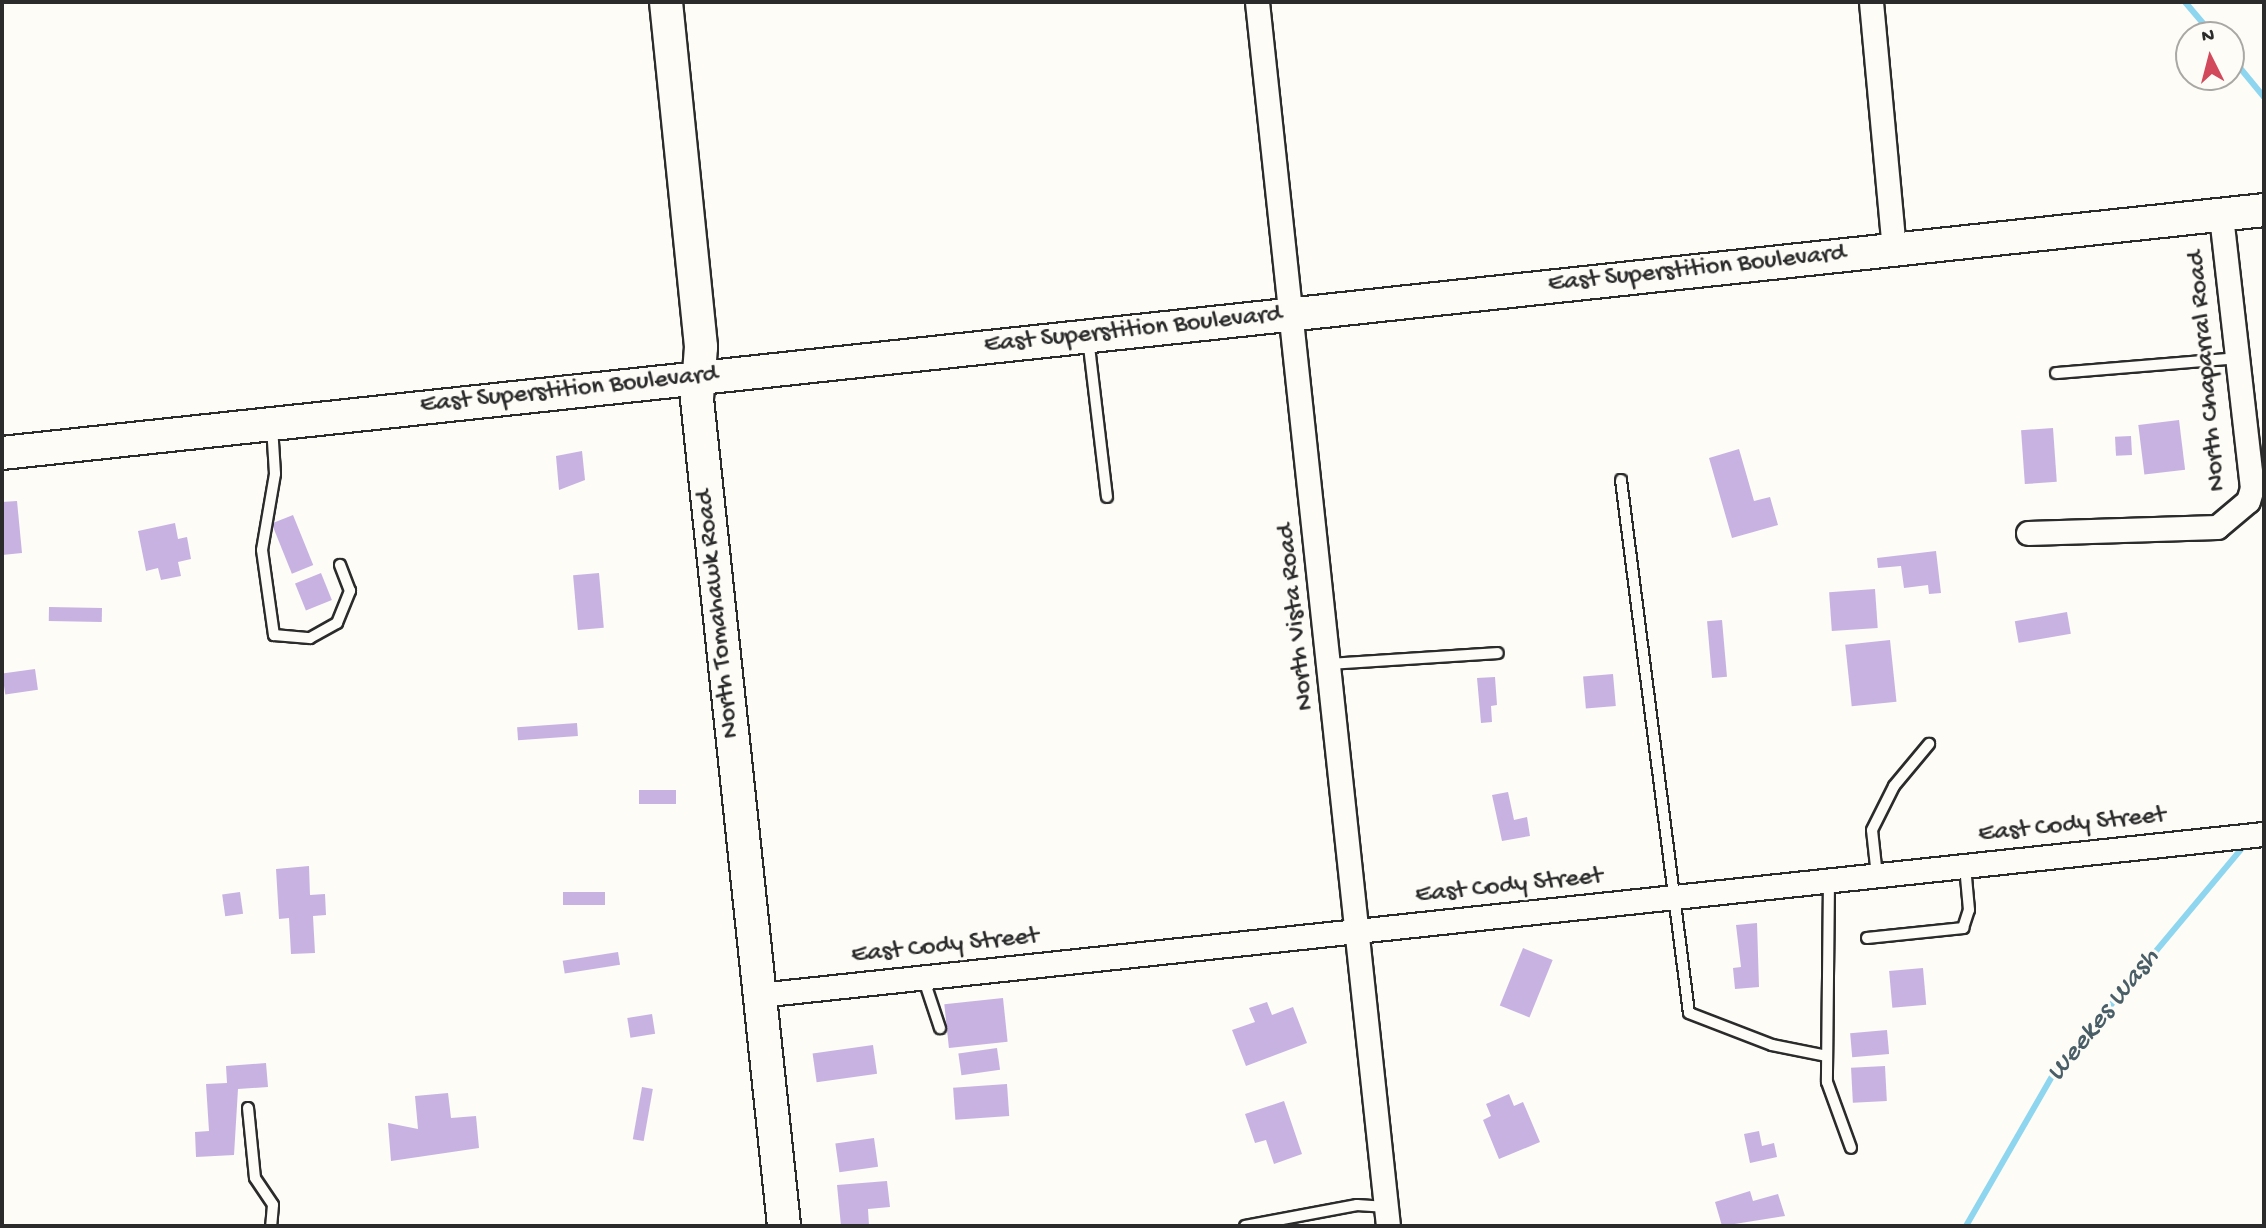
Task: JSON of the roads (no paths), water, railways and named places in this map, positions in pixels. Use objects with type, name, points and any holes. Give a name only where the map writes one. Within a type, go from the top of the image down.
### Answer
[{"type":"main road","name":"North Tomahawk Road","points":[[666,2],[703,376],[697,399],[784,1226]]},
{"type":"main road","name":"East Superstition Boulevard","points":[[2,453],[2264,210]]},
{"type":"street","name":"North Vista Road","points":[[1256,2],[1388,1217]]},
{"type":"street","points":[[1871,2],[1894,249]]},
{"type":"street","name":"North Chaparral Road","points":[[2028,533],[2217,527],[2240,511],[2252,488],[2221,215]]},
{"type":"street","name":"East Cody Street","points":[[759,995],[2264,834]]},
{"type":"lane","points":[[1087,335],[1107,497]]},
{"type":"lane","points":[[2056,373],[2237,358]]},
{"type":"lane","points":[[272,423],[275,474],[262,550],[274,635],[310,638],[337,623],[350,591],[340,565]]},
{"type":"lane","points":[[1621,480],[1689,1013],[1772,1045],[1827,1056]]},
{"type":"lane","points":[[1330,664],[1498,653]]},
{"type":"lane","points":[[1877,876],[1872,830],[1894,786],[1929,744]]},
{"type":"lane","points":[[1867,938],[1963,928],[1969,909],[1965,866]]},
{"type":"lane","points":[[1829,881],[1827,1082],[1851,1148]]},
{"type":"lane","points":[[923,977],[940,1028]]},
{"type":"lane","points":[[248,1108],[255,1178],[273,1205],[271,1226]]},
{"type":"lane","points":[[1245,1226],[1357,1205],[1388,1217]]},
{"type":"waterway","name":"Weekes Wash","points":[[2185,2],[2201,21]]},
{"type":"waterway","name":"Weekes Wash","points":[[2245,74],[2264,97]]},
{"type":"waterway","name":"Weekes Wash","points":[[1966,1226],[2054,1073],[2247,842]]}]
